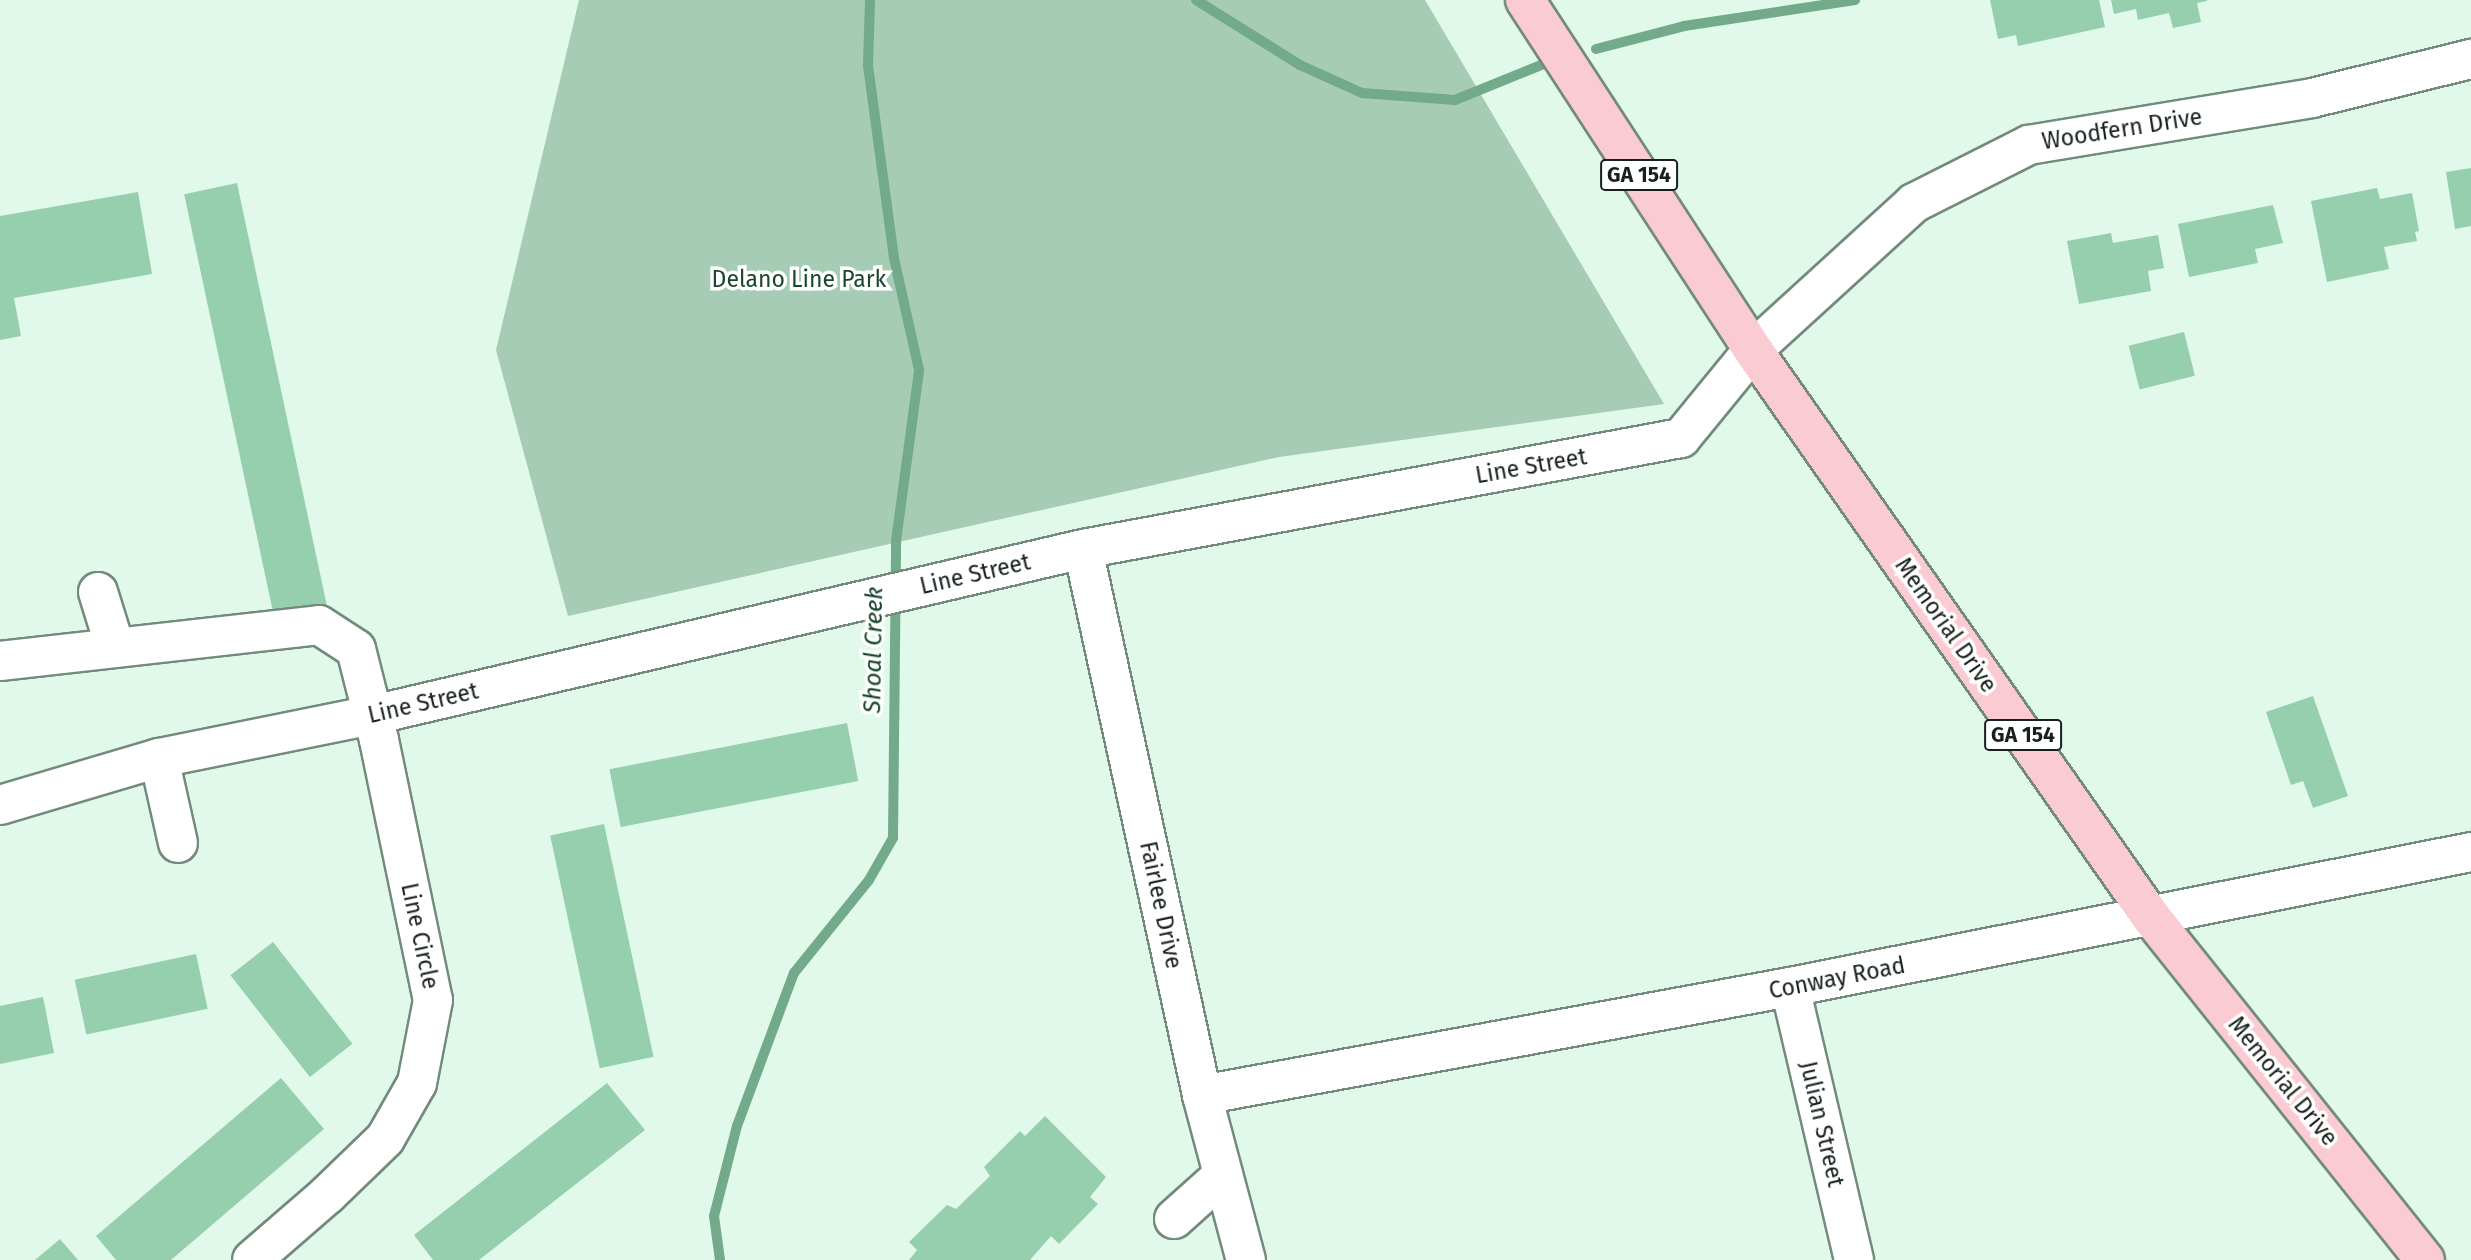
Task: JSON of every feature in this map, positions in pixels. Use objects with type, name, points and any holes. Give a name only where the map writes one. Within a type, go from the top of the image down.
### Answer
[{"type":"main road","name":"Memorial Drive","points":[[1525,0],[1753,350],[2151,917],[2425,1260]]},
{"type":"street","name":"Woodfern Drive","points":[[1753,350],[1914,203],[2029,145],[2312,98],[2471,59]]},
{"type":"street","name":"Line Street","points":[[0,804],[159,758],[373,715],[1083,549],[1681,438],[1753,350]]},
{"type":"street","name":"Fairlee Drive","points":[[1083,549],[1202,1095],[1246,1260]]},
{"type":"street","points":[[97,592],[114,647]]},
{"type":"street","name":"Line Circle","points":[[0,661],[319,625],[356,649],[373,715],[433,1000],[417,1083],[385,1139],[327,1195],[252,1260]]},
{"type":"street","points":[[159,758],[177,843]]},
{"type":"street","name":"Conway Road","points":[[1202,1095],[1790,987],[2471,852]]},
{"type":"street","name":"Julian Street","points":[[1790,987],[1854,1260]]},
{"type":"street","points":[[1174,1219],[1223,1175]]},
{"type":"green space","name":"Delano Line Park","points":[[579,0],[1425,0],[1664,404],[1279,457],[568,616],[496,350]]},
{"type":"building","points":[[1990,0],[2099,0],[2105,27],[2018,46],[2016,35],[1998,39]]},
{"type":"building","points":[[2111,0],[2207,1],[2197,3],[2201,22],[2173,28],[2169,13],[2138,20],[2136,9],[2114,14]]},
{"type":"building","points":[[2471,168],[2471,226],[2455,229],[2446,172]]},
{"type":"building","points":[[237,183],[328,610],[275,622],[184,194]]},
{"type":"building","points":[[2377,188],[2380,199],[2412,193],[2419,231],[2415,232],[2417,241],[2384,247],[2389,269],[2327,282],[2311,201]]},
{"type":"building","points":[[138,192],[152,274],[14,298],[21,336],[0,340],[0,216]]},
{"type":"building","points":[[2273,205],[2283,243],[2255,249],[2258,263],[2189,277],[2178,224]]},
{"type":"building","points":[[2111,233],[2113,243],[2158,235],[2164,268],[2148,271],[2151,291],[2079,304],[2067,241]]},
{"type":"building","points":[[2184,332],[2195,376],[2140,389],[2129,346]]},
{"type":"building","points":[[2313,696],[2348,796],[2313,808],[2303,781],[2291,785],[2266,712]]},
{"type":"building","points":[[847,723],[858,781],[621,827],[609,769]]},
{"type":"building","points":[[604,824],[653,1057],[600,1068],[550,835]]},
{"type":"building","points":[[273,942],[352,1044],[310,1077],[230,975]]},
{"type":"building","points":[[196,954],[208,1009],[86,1035],[75,980]]},
{"type":"building","points":[[43,997],[54,1053],[0,1064],[0,1006]]},
{"type":"building","points":[[281,1078],[324,1129],[171,1260],[116,1260],[96,1236]]},
{"type":"building","points":[[607,1083],[645,1130],[479,1260],[433,1260],[414,1235]]},
{"type":"building","points":[[1045,1116],[1106,1177],[1090,1197],[1098,1204],[1059,1244],[1051,1236],[1030,1260],[909,1260],[917,1250],[909,1242],[947,1205],[956,1209],[990,1176],[984,1167],[1020,1131],[1025,1136]]},
{"type":"building","points":[[60,1239],[78,1260],[35,1260]]},
{"type":"waterway","name":"Shoal Creek","points":[[720,1260],[714,1216],[737,1126],[794,973],[869,880],[893,838],[896,541],[919,370],[894,258],[868,65],[870,0]]},
{"type":"waterway","name":"Shoal Creek","points":[[1196,0],[1300,65],[1362,93],[1455,100],[1556,59]]},
{"type":"waterway","name":"Shoal Creek","points":[[1596,49],[1684,26],[1855,0]]}]
